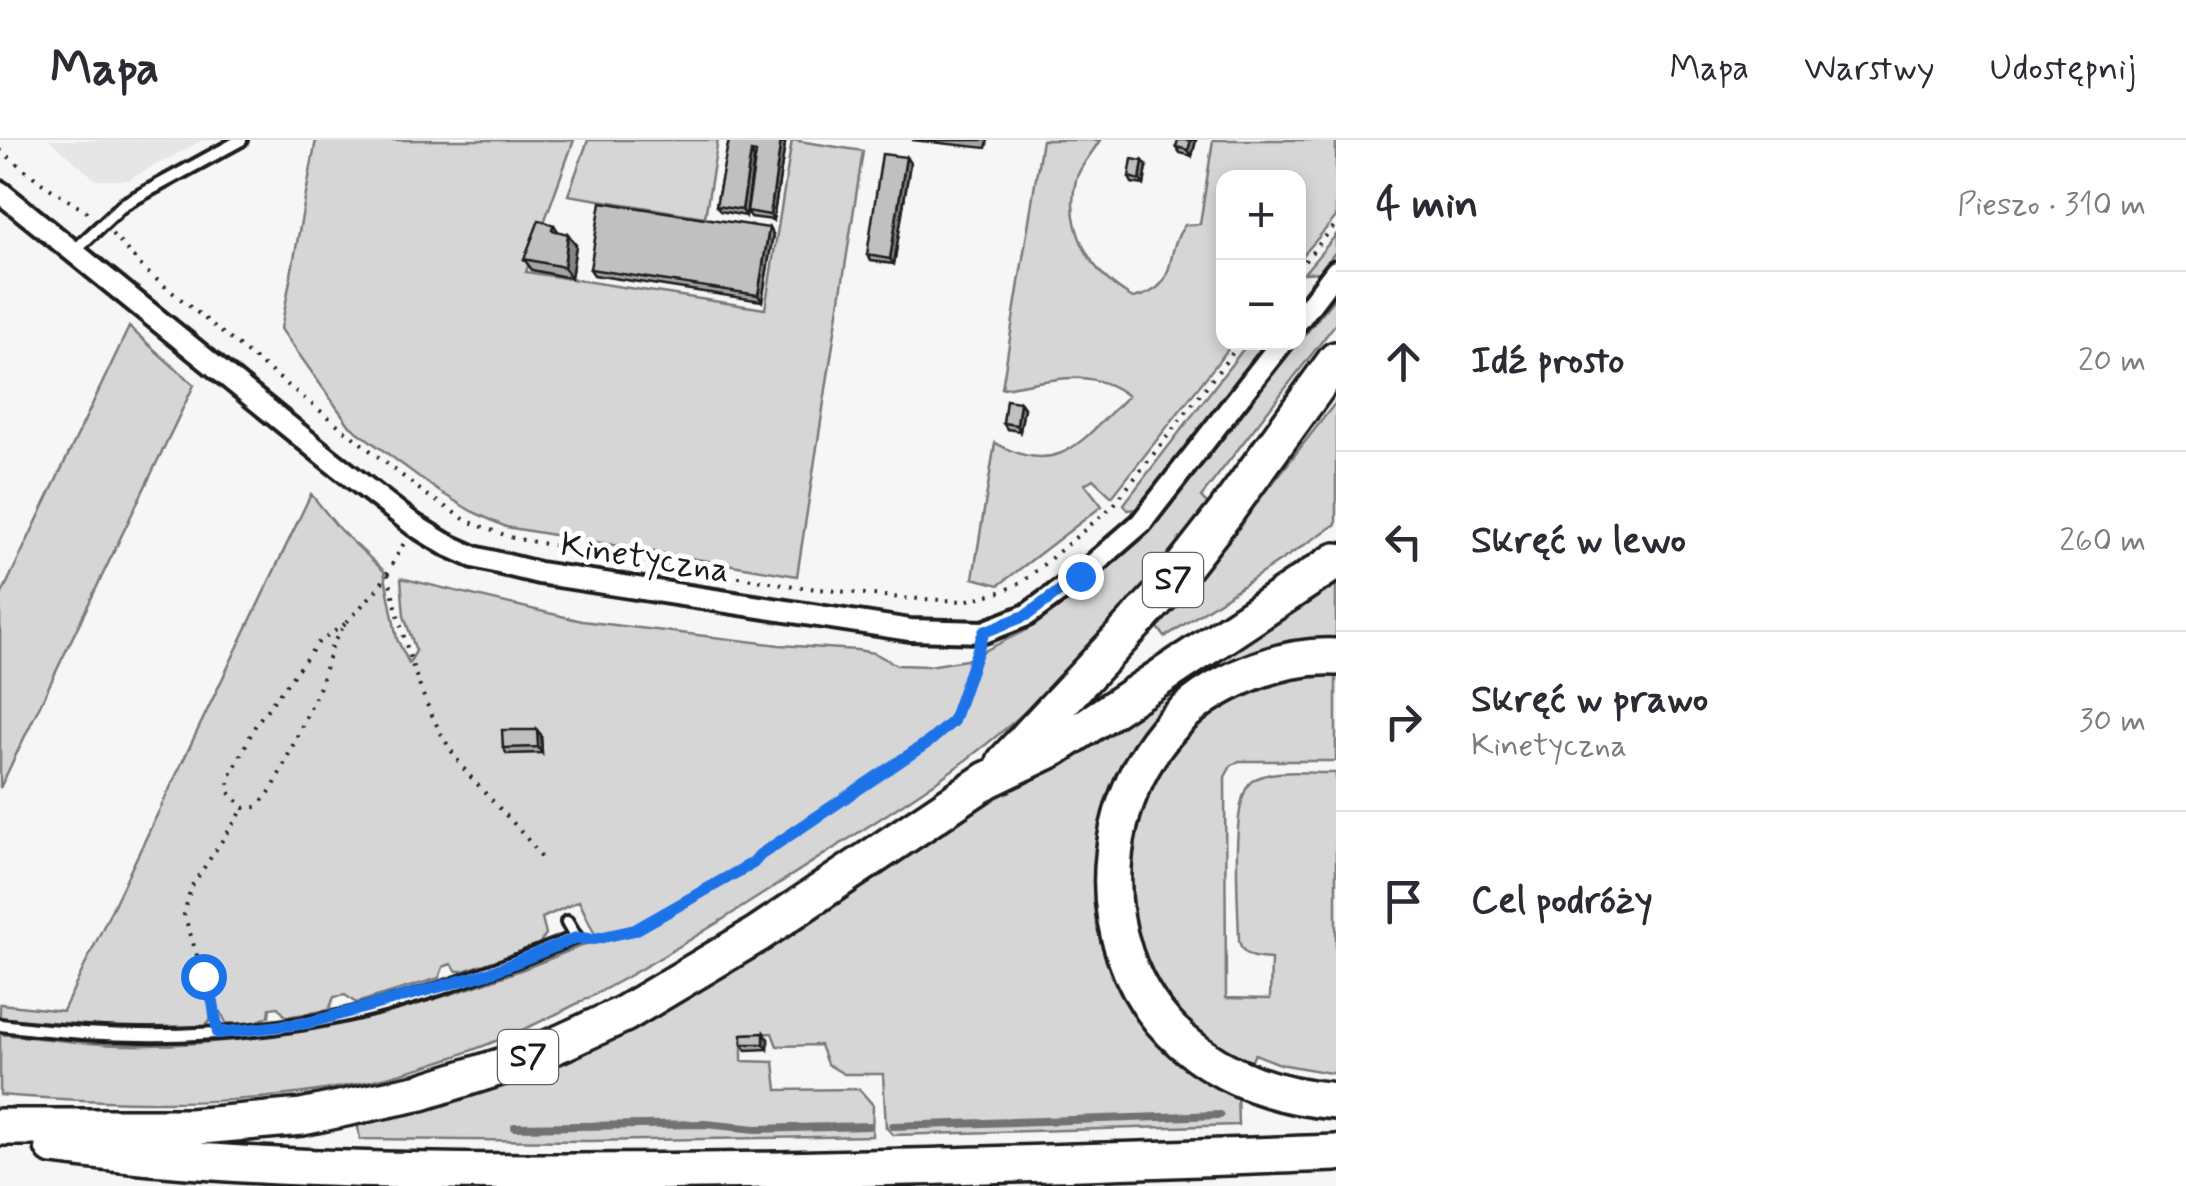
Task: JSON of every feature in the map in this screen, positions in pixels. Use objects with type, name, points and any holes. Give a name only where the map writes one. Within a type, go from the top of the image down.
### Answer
[{"type":"highway","name":"S7","points":[[0,1127],[190,1128],[302,1117],[421,1092],[519,1061],[624,1014],[837,883],[986,780],[1119,644],[1160,595],[1226,512],[1336,360]]},
{"type":"highway","points":[[986,780],[1054,748],[1336,561]]},
{"type":"highway","points":[[1336,657],[1262,668],[1211,692],[1162,735],[1132,784],[1114,846],[1112,881],[1121,940],[1130,965],[1144,994],[1179,1039],[1242,1082],[1282,1094],[1336,1101]]},
{"type":"highway","points":[[0,1139],[192,1162],[456,1172],[730,1172],[1336,1153]]},
{"type":"street","name":"Kinetyczna","points":[[0,192],[414,525],[474,557],[539,573],[891,627],[984,632],[1027,615],[1126,538],[1229,414],[1276,350]]},
{"type":"street","points":[[1306,310],[1336,271]]},
{"type":"lane","points":[[74,251],[124,204],[241,140]]},
{"type":"lane","points":[[0,1025],[153,1037],[308,1023],[489,973],[576,938],[568,922]]},
{"type":"path","points":[[0,150],[100,224],[146,270],[246,352],[424,493],[467,521],[514,538],[800,587],[940,602],[984,598],[1024,580],[1114,506],[1235,350]]},
{"type":"path","points":[[1306,260],[1336,224]]},
{"type":"path","points":[[244,808],[257,807],[274,788],[320,689],[332,645],[344,624],[388,574],[414,525]]},
{"type":"path","points":[[388,574],[419,686],[441,733],[468,773],[541,857]]},
{"type":"path","points":[[244,808],[230,792],[229,779],[256,724],[318,643],[344,624]]},
{"type":"path","points":[[576,938],[594,939],[645,927],[753,863],[930,741],[953,721],[984,632]]},
{"type":"path","points":[[218,1033],[213,1002],[184,914],[191,888],[244,808]]},
{"type":"shaded area","points":[[50,140],[203,140],[128,180],[96,180]]},
{"type":"shaded area","points":[[316,140],[574,140],[526,272],[765,309],[792,140],[863,151],[797,576],[506,527],[437,490],[350,426],[281,329]]},
{"type":"shaded area","points":[[588,140],[718,140],[705,217],[568,195]]},
{"type":"shaded area","points":[[1042,140],[1100,140],[1078,175],[1074,215],[1093,263],[1133,298],[1159,286],[1185,225],[1200,224],[1213,140],[1336,140],[1336,217],[1306,252],[1306,170],[1216,170],[1216,350],[1228,350],[1112,497],[1093,479],[1085,484],[1102,506],[999,585],[973,578],[995,443],[1018,453],[1054,456],[1083,440],[1128,396],[1083,378],[1002,388]]},
{"type":"shaded area","points":[[1336,235],[1336,251],[1320,272],[1306,271]]},
{"type":"shaded area","points":[[1336,296],[1336,323],[1201,497],[1208,504],[1181,543],[1119,620],[1048,691],[934,783],[634,973],[492,1043],[443,1061],[343,1087],[197,1102],[0,1095],[0,1034],[122,1045],[244,1039],[305,1030],[424,1002],[597,939],[579,901],[542,918],[546,934],[537,947],[463,971],[457,971],[451,964],[443,967],[439,978],[356,1003],[345,995],[334,997],[329,1010],[286,1017],[278,1007],[270,1008],[269,1016],[248,1023],[226,1023],[221,1012],[211,1013],[211,1020],[204,1026],[123,1028],[0,1018],[0,1004],[63,1011],[311,494],[340,530],[384,571],[397,639],[409,663],[416,651],[404,616],[401,578],[582,621],[779,645],[857,650],[874,653],[897,665],[929,666],[966,660],[1028,629],[1128,550],[1293,350],[1306,350],[1306,333]]},
{"type":"shaded area","points":[[129,327],[194,385],[0,788],[0,598]]},
{"type":"shaded area","points":[[1243,350],[1262,350],[1137,509],[1128,510],[1124,504]]},
{"type":"shaded area","points":[[1336,402],[1336,524],[1165,637],[1154,622]]},
{"type":"shaded area","points":[[1336,572],[1336,643],[1168,710],[1101,910],[1237,1092],[1238,1125],[893,1135],[886,1127],[883,1074],[844,1074],[827,1064],[820,1045],[777,1046],[772,1033],[742,1034],[742,1061],[774,1062],[777,1090],[859,1089],[873,1105],[872,1136],[588,1141],[360,1139],[357,1122],[722,973]]},
{"type":"shaded area","points":[[1336,675],[1336,761],[1239,761],[1225,777],[1226,998],[1270,999],[1271,959],[1250,956],[1239,941],[1238,831],[1245,791],[1252,781],[1270,774],[1336,773],[1336,1074],[1280,1064],[1255,1054],[1250,1064],[1202,1034],[1181,1014],[1163,992],[1141,950],[1131,905],[1131,858],[1141,813],[1161,771],[1189,734],[1225,705],[1268,685]]},
{"type":"building","points":[[729,140],[781,140],[770,215],[747,211],[756,153],[751,152],[742,210],[716,206]]},
{"type":"building","points":[[1178,140],[1191,140],[1188,150],[1176,147]]},
{"type":"building","points":[[882,154],[906,157],[890,259],[867,255]]},
{"type":"building","points":[[1132,159],[1143,161],[1140,180],[1129,177]]},
{"type":"building","points":[[601,202],[769,228],[758,295],[590,269]]},
{"type":"building","points":[[539,220],[554,225],[552,230],[568,234],[564,267],[524,259]]},
{"type":"building","points":[[1006,400],[1020,402],[1017,425],[1003,423]]},
{"type":"building","points":[[502,730],[537,730],[538,747],[503,748]]},
{"type":"building","points":[[764,1033],[764,1044],[742,1044],[742,1034]]},
{"type":"waterway","points":[[893,1126],[1220,1115]]},
{"type":"waterway","points":[[515,1127],[869,1126]]},
{"type":"route","points":[[203,976],[213,1002],[218,1033],[308,1023],[489,973],[576,938],[594,939],[645,927],[753,863],[930,741],[953,721],[984,632],[1027,615],[1080,576]]}]
